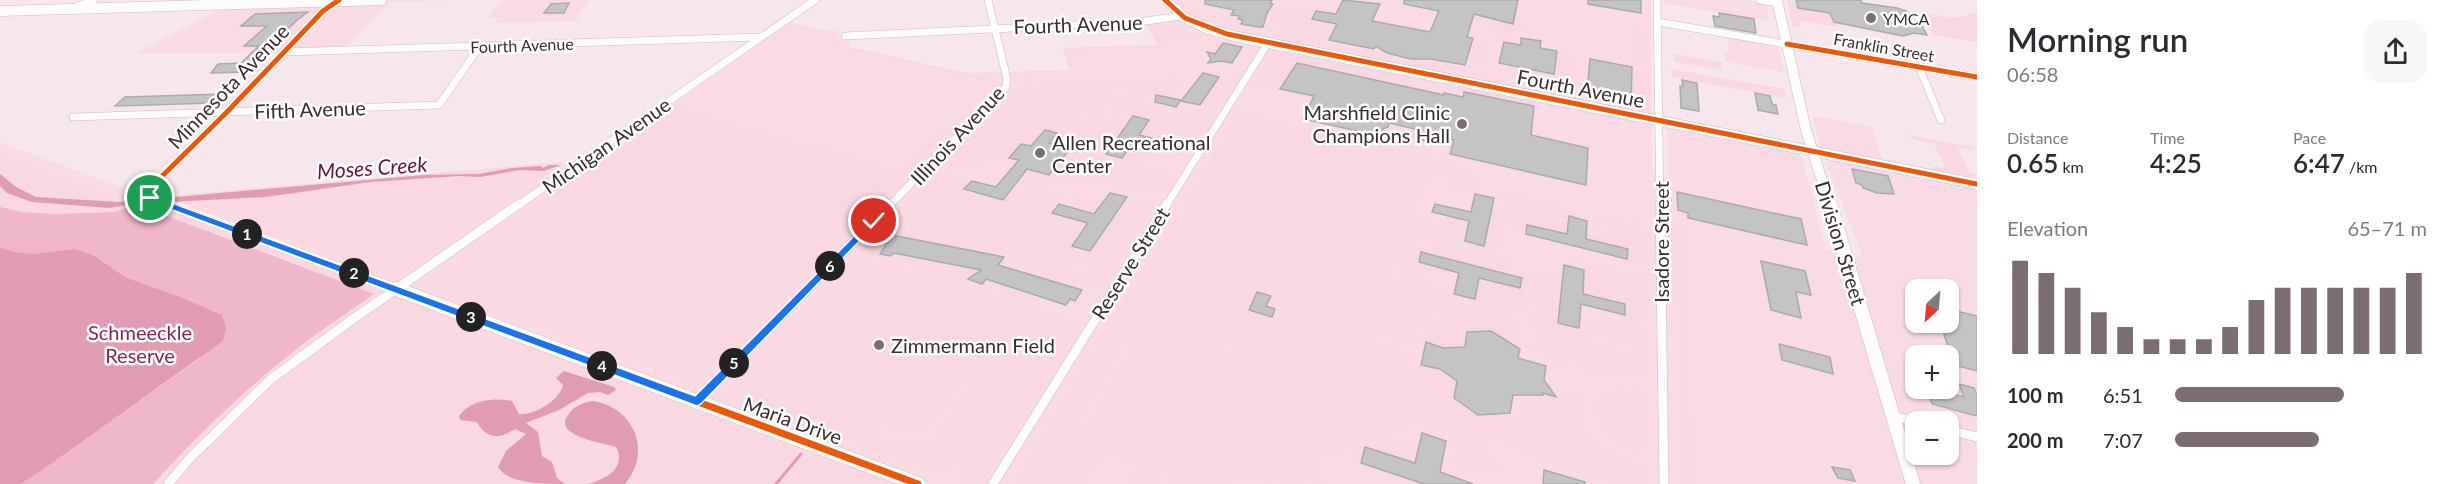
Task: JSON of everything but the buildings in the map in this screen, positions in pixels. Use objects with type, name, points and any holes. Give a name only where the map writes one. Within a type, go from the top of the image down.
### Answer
[{"type":"street","points":[[72,9],[94,0]]},
{"type":"street","points":[[199,5],[212,0]]},
{"type":"street","points":[[0,11],[381,0]]},
{"type":"street","name":"Michigan Avenue","points":[[168,484],[190,458],[271,380],[396,289],[815,0]]},
{"type":"street","name":"Illinois Avenue","points":[[697,401],[1006,87],[1007,80],[988,0]]},
{"type":"street","points":[[1165,0],[1181,16]]},
{"type":"street","name":"Isadore Street","points":[[1657,0],[1664,484]]},
{"type":"street","points":[[1759,0],[1777,2]]},
{"type":"street","name":"Minnesota Avenue","points":[[150,198],[147,194],[150,187],[227,112],[323,11],[338,1]]},
{"type":"street","name":"Division Street","points":[[1777,2],[1812,151],[1848,262],[1913,484]]},
{"type":"street","name":"Fourth Avenue","points":[[845,36],[996,27],[1139,22],[1181,16],[1214,31],[1268,43],[1977,184]]},
{"type":"street","name":"Franklin Street","points":[[1658,22],[1977,77]]},
{"type":"street","name":"Fourth Avenue","points":[[284,52],[761,37]]},
{"type":"street","name":"Reserve Street","points":[[993,484],[1268,43]]},
{"type":"street","name":"Fifth Avenue","points":[[73,117],[439,105],[480,46]]},
{"type":"street","points":[[1919,67],[1941,120]]},
{"type":"street","name":"Maria Drive","points":[[150,198],[918,484]]},
{"type":"street","points":[[1892,415],[1905,419]]},
{"type":"street","points":[[1959,433],[1977,437]]},
{"type":"shaded area","points":[[212,0],[462,0],[391,2],[339,54],[136,53],[223,8],[191,8]]},
{"type":"shaded area","points":[[501,0],[589,0],[576,21],[494,23],[498,18],[489,18]]},
{"type":"shaded area","points":[[1171,0],[1744,0],[1766,4],[1769,21],[1651,1],[1652,173],[1668,177],[1667,127],[1796,153],[1802,157],[1826,249],[1863,257],[1826,163],[1828,161],[1825,151],[1820,147],[1813,116],[1872,127],[1883,162],[1977,188],[1977,484],[0,484],[0,142],[139,194],[140,200],[165,212],[188,194],[574,161],[587,164],[790,22],[839,32],[835,37],[850,36],[849,47],[965,73],[1070,70],[1063,48],[1158,45],[1146,24],[1191,18]]},
{"type":"shaded area","points":[[1727,36],[1778,45],[1784,72],[1726,62],[1724,53],[1729,53]]},
{"type":"shaded area","points":[[549,165],[561,165],[544,171],[520,170],[480,177],[459,176],[371,182],[266,197],[132,204],[109,208],[32,202],[7,193],[0,186],[0,174],[16,187],[36,197],[119,202],[424,175],[479,174],[512,168],[541,166],[543,168]]},
{"type":"shaded area","points":[[135,204],[374,294],[306,342],[249,388],[153,484],[20,484],[199,359],[180,297],[125,277],[95,256],[35,254],[14,252],[0,247],[0,207],[22,212],[55,214],[115,212]]},
{"type":"shaded area","points":[[0,247],[14,252],[35,254],[75,249],[95,256],[125,277],[222,315],[226,329],[223,341],[42,470],[20,484],[0,484]]},
{"type":"shaded area","points":[[564,371],[614,387],[616,390],[608,395],[600,392],[588,393],[559,410],[526,423],[538,432],[542,456],[552,462],[557,478],[565,484],[527,482],[510,477],[498,467],[506,451],[526,434],[515,429],[504,435],[489,435],[477,422],[460,420],[459,416],[469,406],[498,399],[512,401],[519,414],[539,410],[561,391],[563,385],[556,378]]},
{"type":"shaded area","points":[[593,401],[619,412],[629,421],[635,433],[638,458],[625,484],[588,484],[608,476],[617,467],[619,461],[616,447],[591,441],[567,428],[565,422],[570,412],[579,405]]},
{"type":"green space","points":[[1787,0],[1793,0],[1798,8],[1831,13],[1837,27],[1799,21],[1800,27],[1793,27]]},
{"type":"green space","points":[[1277,3],[1299,9],[1287,20],[1273,25],[1269,22]]},
{"type":"green space","points":[[1311,9],[1309,14],[1314,15],[1312,19],[1337,24],[1332,34],[1325,33],[1319,45],[1301,15],[1305,10]]},
{"type":"green space","points":[[1922,13],[1954,18],[1967,16],[1969,13],[1977,14],[1977,42],[1932,35]]},
{"type":"green space","points":[[1299,18],[1318,48],[1286,42],[1280,36],[1279,29]]},
{"type":"green space","points":[[1514,18],[1527,22],[1526,29],[1510,34],[1491,34],[1495,21],[1513,24]]},
{"type":"green space","points":[[1157,25],[1203,34],[1197,41],[1185,36],[1159,37],[1163,47],[1069,50],[1073,71],[1021,74],[1018,77],[1017,72],[1070,70],[1063,48],[1158,45],[1147,26]]},
{"type":"green space","points":[[1637,28],[1647,29],[1646,61],[1636,58]]},
{"type":"green space","points":[[799,38],[815,39],[996,80],[996,83]]},
{"type":"green space","points":[[1473,38],[1487,42],[1481,62],[1468,65]]},
{"type":"green space","points":[[1284,51],[1310,56],[1309,59],[1312,60],[1309,65],[1297,63],[1280,89],[1256,84],[1275,52]]},
{"type":"green space","points":[[1556,53],[1576,57],[1575,82],[1554,71]]},
{"type":"green space","points":[[1674,54],[1722,62],[1723,70],[1675,62]]},
{"type":"green space","points":[[1413,58],[1422,60],[1430,58],[1459,67],[1447,70],[1428,70],[1409,63]]},
{"type":"green space","points":[[1331,60],[1411,76],[1407,88],[1384,85],[1385,81],[1329,69],[1327,67]]},
{"type":"green space","points":[[1632,69],[1646,73],[1646,102],[1631,100]]},
{"type":"green space","points":[[1671,69],[1785,89],[1786,98],[1672,77]]},
{"type":"green space","points":[[1238,73],[1215,108],[1200,105],[1215,82]]},
{"type":"green space","points":[[1550,76],[1563,78],[1574,86],[1574,90],[1539,91],[1548,89]]},
{"type":"green space","points":[[1176,78],[1182,81],[1169,98],[1112,85],[1107,91],[1116,93],[1111,95],[1096,81],[1111,84],[1110,81]]},
{"type":"green space","points":[[1093,81],[1110,100],[1054,132],[990,118],[1020,86]]},
{"type":"green space","points":[[1461,86],[1535,101],[1534,106],[1459,91]]},
{"type":"green space","points":[[1119,94],[1161,104],[1153,114],[1118,113],[1115,112]]},
{"type":"green space","points":[[677,108],[901,170],[944,127],[954,127],[693,384],[423,286],[672,109]]},
{"type":"green space","points":[[1239,113],[1434,157],[1436,166],[1433,179],[1414,202],[1397,261],[1391,262],[1185,206]]},
{"type":"green space","points":[[1109,115],[1088,141],[1056,135],[1081,120]]},
{"type":"green space","points":[[1132,115],[1210,116],[1202,130],[1161,138],[1139,135],[1149,120],[1130,117]]},
{"type":"green space","points":[[1112,117],[1131,120],[1109,149],[1093,146],[1091,143]]},
{"type":"green space","points":[[987,120],[1042,134],[1031,146],[1021,144],[1009,158],[990,153],[971,170],[944,164]]},
{"type":"green space","points":[[1200,133],[1185,155],[1166,151],[1161,141]]},
{"type":"green space","points":[[1909,135],[1977,148],[1971,150],[1957,148],[1970,173],[1977,175],[1977,178],[1935,170],[1933,166],[1945,168],[1935,145],[1910,138]]},
{"type":"green space","points":[[1054,137],[1083,147],[1053,185],[1020,177],[1027,169],[1049,175],[1070,149],[1049,143]]},
{"type":"green space","points":[[1133,143],[1155,148],[1141,168],[1103,153],[1108,151],[1106,154],[1122,158]]},
{"type":"green space","points":[[1088,147],[1113,162],[1140,170],[1097,185],[1078,181],[1060,182]]},
{"type":"green space","name":"Schmeeckle Reserve","points":[[0,153],[135,204],[150,198],[918,484],[0,484]]},
{"type":"green space","points":[[1447,158],[1482,188],[1460,190],[1454,188],[1440,159]]},
{"type":"green space","points":[[565,162],[397,277],[183,200],[188,195]]},
{"type":"green space","points":[[1160,166],[1166,186],[1142,196],[1113,188],[1119,180]]},
{"type":"green space","points":[[937,171],[972,181],[965,189],[1002,200],[1010,191],[1024,195],[1031,213],[1006,242],[899,211]]},
{"type":"green space","points":[[1022,181],[1051,189],[1034,210]]},
{"type":"green space","points":[[1490,190],[1557,205],[1557,208],[1576,213],[1575,218],[1555,218],[1517,210]]},
{"type":"green space","points":[[1054,191],[1068,203],[1065,206],[1059,204],[1053,213],[1088,223],[1073,246],[1090,251],[1092,248],[1121,256],[1110,273],[1012,244]]},
{"type":"green space","points":[[1076,196],[1104,200],[1094,214],[1068,207]]},
{"type":"green space","points":[[1155,202],[1122,254],[1094,246],[1118,211],[1123,210],[1126,206]]},
{"type":"green space","points":[[1492,206],[1505,209],[1507,214],[1500,238],[1486,237]]},
{"type":"green space","points":[[1186,210],[1275,233],[1272,238],[1279,243],[1279,238],[1283,239],[1267,280],[1268,290],[1277,311],[1273,317],[1256,328],[1262,330],[1273,322],[1281,310],[1272,280],[1276,264],[1288,240],[1294,239],[1352,253],[1394,268],[1378,336],[1344,454],[1324,456],[1317,463],[1317,473],[1327,484],[1317,484],[1304,479],[1302,484],[1287,484],[1272,479],[1270,483],[1235,471],[1230,484],[1174,484],[1178,476],[1171,474],[1198,415],[1205,417],[1208,408],[1202,406],[1226,354],[1232,356],[1236,348],[1223,344],[1219,352],[1223,353],[1199,405],[1195,404],[1192,412],[1195,414],[1168,473],[1163,471],[1158,481],[1166,484],[1130,484],[1138,467],[1101,454],[1084,484],[1015,484],[1132,290],[1143,289],[1137,281],[1142,273],[1154,280],[1234,304],[1236,300],[1157,277],[1144,270],[1177,216],[1186,219],[1192,217]],"holes":[[[1257,292],[1270,296],[1266,306],[1275,309],[1272,317],[1249,310]],[[1126,339],[1136,342],[1089,425],[1078,421]]]},
{"type":"green space","points":[[1511,211],[1568,223],[1567,234],[1528,225],[1526,234],[1532,236],[1532,240],[1527,238],[1517,229]]},
{"type":"green space","points":[[897,213],[1004,245],[1007,254],[1004,264],[998,265],[971,251],[895,235],[896,233],[888,231],[883,237],[876,235]]},
{"type":"green space","points":[[1594,213],[1647,225],[1647,227],[1593,226]]},
{"type":"green space","points":[[1447,215],[1469,221],[1465,241],[1484,246],[1485,240],[1498,243],[1499,250],[1436,243]]},
{"type":"green space","points":[[1421,216],[1440,222],[1432,240],[1419,239],[1417,243],[1410,241],[1415,218]]},
{"type":"green space","points":[[1676,223],[1686,226],[1690,484],[1686,484]]},
{"type":"green space","points":[[1607,229],[1646,232],[1647,266],[1640,268],[1622,263],[1621,257],[1627,259],[1627,249],[1586,239],[1586,234],[1598,237]]},
{"type":"green space","points":[[874,237],[889,240],[878,256],[859,252]]},
{"type":"green space","points":[[1407,244],[1428,250],[1427,254],[1421,252],[1419,262],[1449,270],[1446,273],[1422,271],[1406,266],[1402,262]]},
{"type":"green space","points":[[1438,246],[1493,253],[1507,261],[1505,273],[1431,255],[1433,248]]},
{"type":"green space","points":[[1015,249],[1082,268],[1015,262],[1010,259]]},
{"type":"green space","points":[[903,254],[978,269],[968,280],[982,284],[986,279],[1040,296],[1036,301],[1063,312],[899,261]]},
{"type":"green space","name":"Zimmermann Field","points":[[854,258],[894,268],[895,265],[1079,322],[1035,352],[1021,382],[1005,405],[997,415],[975,433],[957,464],[938,435],[970,387],[961,384],[932,426],[905,433],[847,412],[843,417],[877,430],[875,435],[909,447],[937,441],[954,468],[941,476],[722,395]]},
{"type":"green space","points":[[1570,258],[1646,277],[1646,293],[1613,296],[1613,301],[1583,294],[1584,270],[1570,266]]},
{"type":"green space","points":[[1027,266],[1067,270],[1057,281],[1026,272],[1029,268]]},
{"type":"green space","points":[[1551,268],[1563,271],[1559,312],[1544,309],[1532,300],[1536,272]]},
{"type":"green space","points":[[1072,270],[1105,274],[1107,277],[1100,283],[1103,286],[1086,285],[1068,279]]},
{"type":"green space","points":[[1403,271],[1424,274],[1425,281],[1435,288],[1426,310],[1421,309]]},
{"type":"green space","points":[[1515,273],[1530,278],[1523,309],[1508,311],[1477,290],[1479,278],[1520,288],[1522,278],[1515,276]]},
{"type":"green space","points":[[1399,276],[1419,319],[1412,346],[1384,336]]},
{"type":"green space","points":[[1456,287],[1455,300],[1464,301],[1474,311],[1431,312],[1440,289]]},
{"type":"green space","points":[[1476,293],[1503,310],[1477,311],[1466,297],[1475,299]]},
{"type":"green space","points":[[1647,296],[1646,323],[1621,314],[1625,315],[1617,299]]},
{"type":"green space","points":[[1528,312],[1559,315],[1558,323],[1580,330],[1581,322],[1585,323],[1587,331],[1596,340],[1580,336],[1549,336],[1526,322]]},
{"type":"green space","points":[[1500,314],[1521,323],[1516,335],[1506,340],[1491,331],[1467,332],[1465,347],[1443,348],[1421,341],[1428,317]]},
{"type":"green space","points":[[1607,317],[1647,327],[1647,352],[1599,337],[1593,331],[1593,323],[1599,318]]},
{"type":"green space","points":[[1080,327],[981,484],[966,484],[961,470],[982,432],[999,419],[1020,388],[1038,354]]},
{"type":"green space","points":[[1548,340],[1579,340],[1647,355],[1647,374],[1596,377],[1589,374],[1580,361],[1554,362],[1522,346]]},
{"type":"green space","points":[[1383,342],[1411,353],[1402,385],[1414,426],[1357,444],[1354,443]]},
{"type":"green space","points":[[1416,364],[1440,369],[1457,381],[1454,398],[1478,415],[1499,414],[1501,418],[1498,438],[1487,439],[1437,404]]},
{"type":"green space","points":[[1414,370],[1446,435],[1420,425],[1409,392]]},
{"type":"green space","points":[[1634,389],[1646,393],[1646,448],[1626,449],[1618,445],[1610,439],[1601,422],[1598,402],[1606,400],[1601,393]]},
{"type":"green space","points":[[1543,393],[1581,397],[1582,425],[1589,436],[1604,447],[1646,468],[1646,484],[1620,484],[1528,456],[1506,441],[1508,420],[1511,420],[1512,416],[1519,415],[1522,410],[1521,395],[1542,395]]},
{"type":"green space","points":[[1439,410],[1482,440],[1480,451],[1502,467],[1502,470],[1477,472],[1453,465],[1456,446]]},
{"type":"green space","points":[[1399,436],[1420,442],[1415,463],[1365,448],[1361,463],[1352,457],[1355,449]]},
{"type":"waterway","points":[[776,484],[801,454]]},
{"type":"cycle path","points":[[339,0],[323,11],[227,112],[151,187],[147,194],[150,198],[918,484]]},
{"type":"cycle path","points":[[1165,0],[1185,18],[1227,34],[1977,184]]},
{"type":"cycle path","points":[[1787,44],[1977,77]]},
{"type":"place","name":"YMCA","points":[[1871,18]]},
{"type":"place","name":"Marshfield Clinic Champions Hall","points":[[1462,124]]},
{"type":"place","name":"Allen Recreational Center","points":[[1040,153]]},
{"type":"place","name":"Zimmermann Field","points":[[879,345]]},
{"type":"route","points":[[150,198],[697,401],[874,221]]},
{"type":"water label","name":"Moses Creek","points":[[372,167]]}]
